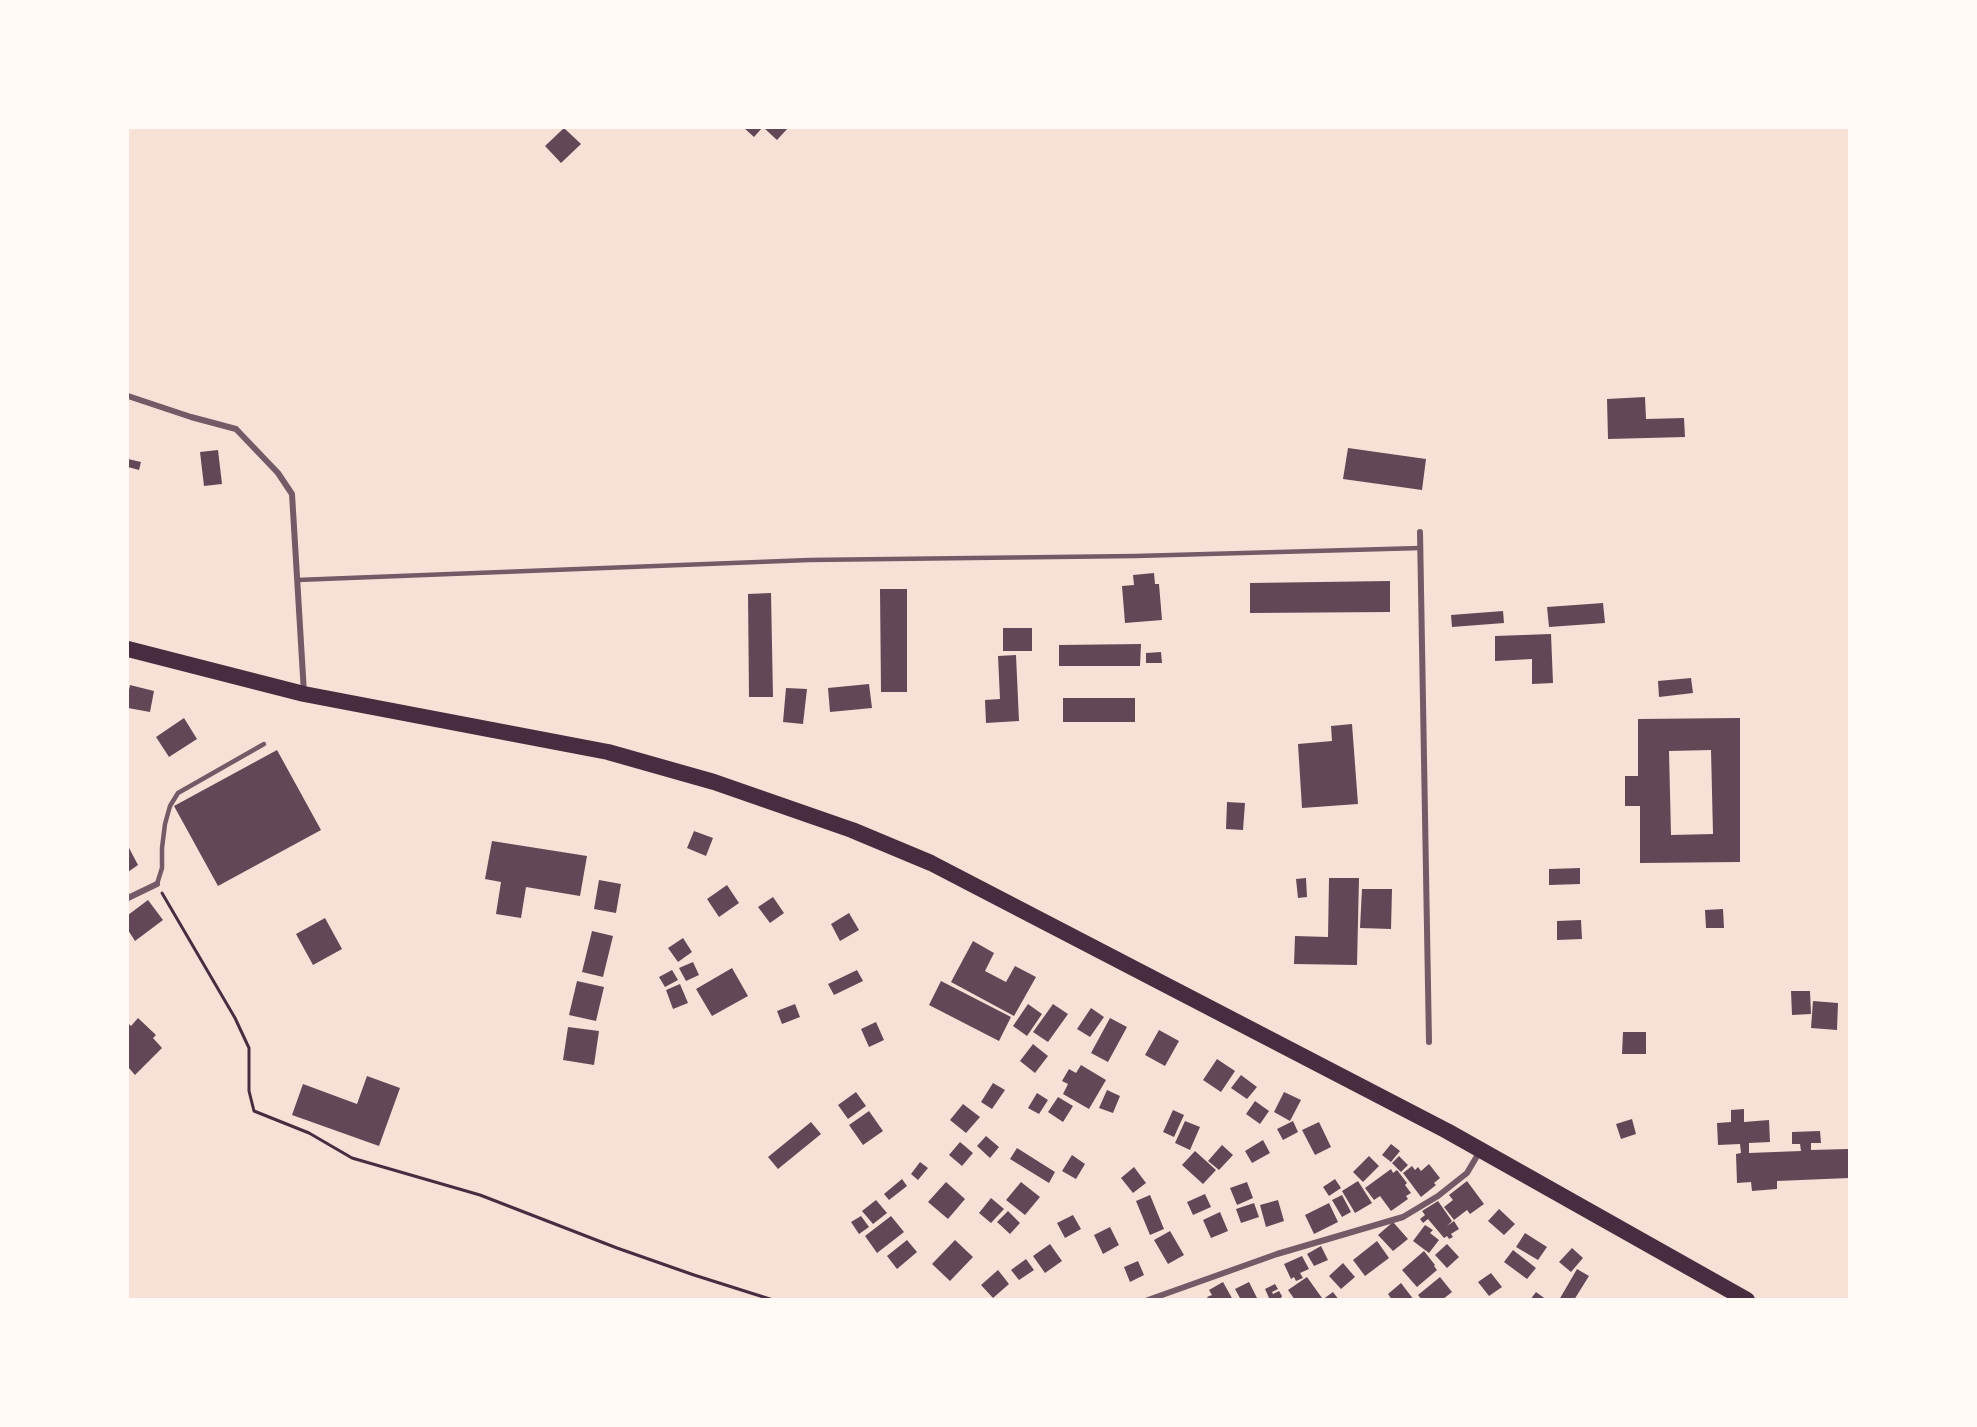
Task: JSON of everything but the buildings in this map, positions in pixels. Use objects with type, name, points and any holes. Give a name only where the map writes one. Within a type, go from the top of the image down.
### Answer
[{"type":"highway","points":[[128,649],[304,694],[608,752],[714,782],[852,830],[931,863],[1480,1150],[1748,1299]]},
{"type":"street","points":[[128,396],[190,417],[236,429],[278,473],[292,494],[304,694]]},
{"type":"street","points":[[1420,532],[1429,1042]]},
{"type":"street","points":[[128,898],[157,884]]},
{"type":"street","points":[[1148,1299],[1277,1254],[1403,1217],[1438,1196],[1467,1173],[1480,1150]]},
{"type":"lane","points":[[297,580],[808,560],[1136,556],[1420,548]]},
{"type":"lane","points":[[157,884],[162,868],[165,824],[170,806],[178,793],[264,744]]},
{"type":"path","points":[[157,884],[249,1047],[249,1092],[254,1111],[309,1133],[352,1158],[480,1195],[628,1252],[773,1299]]}]
